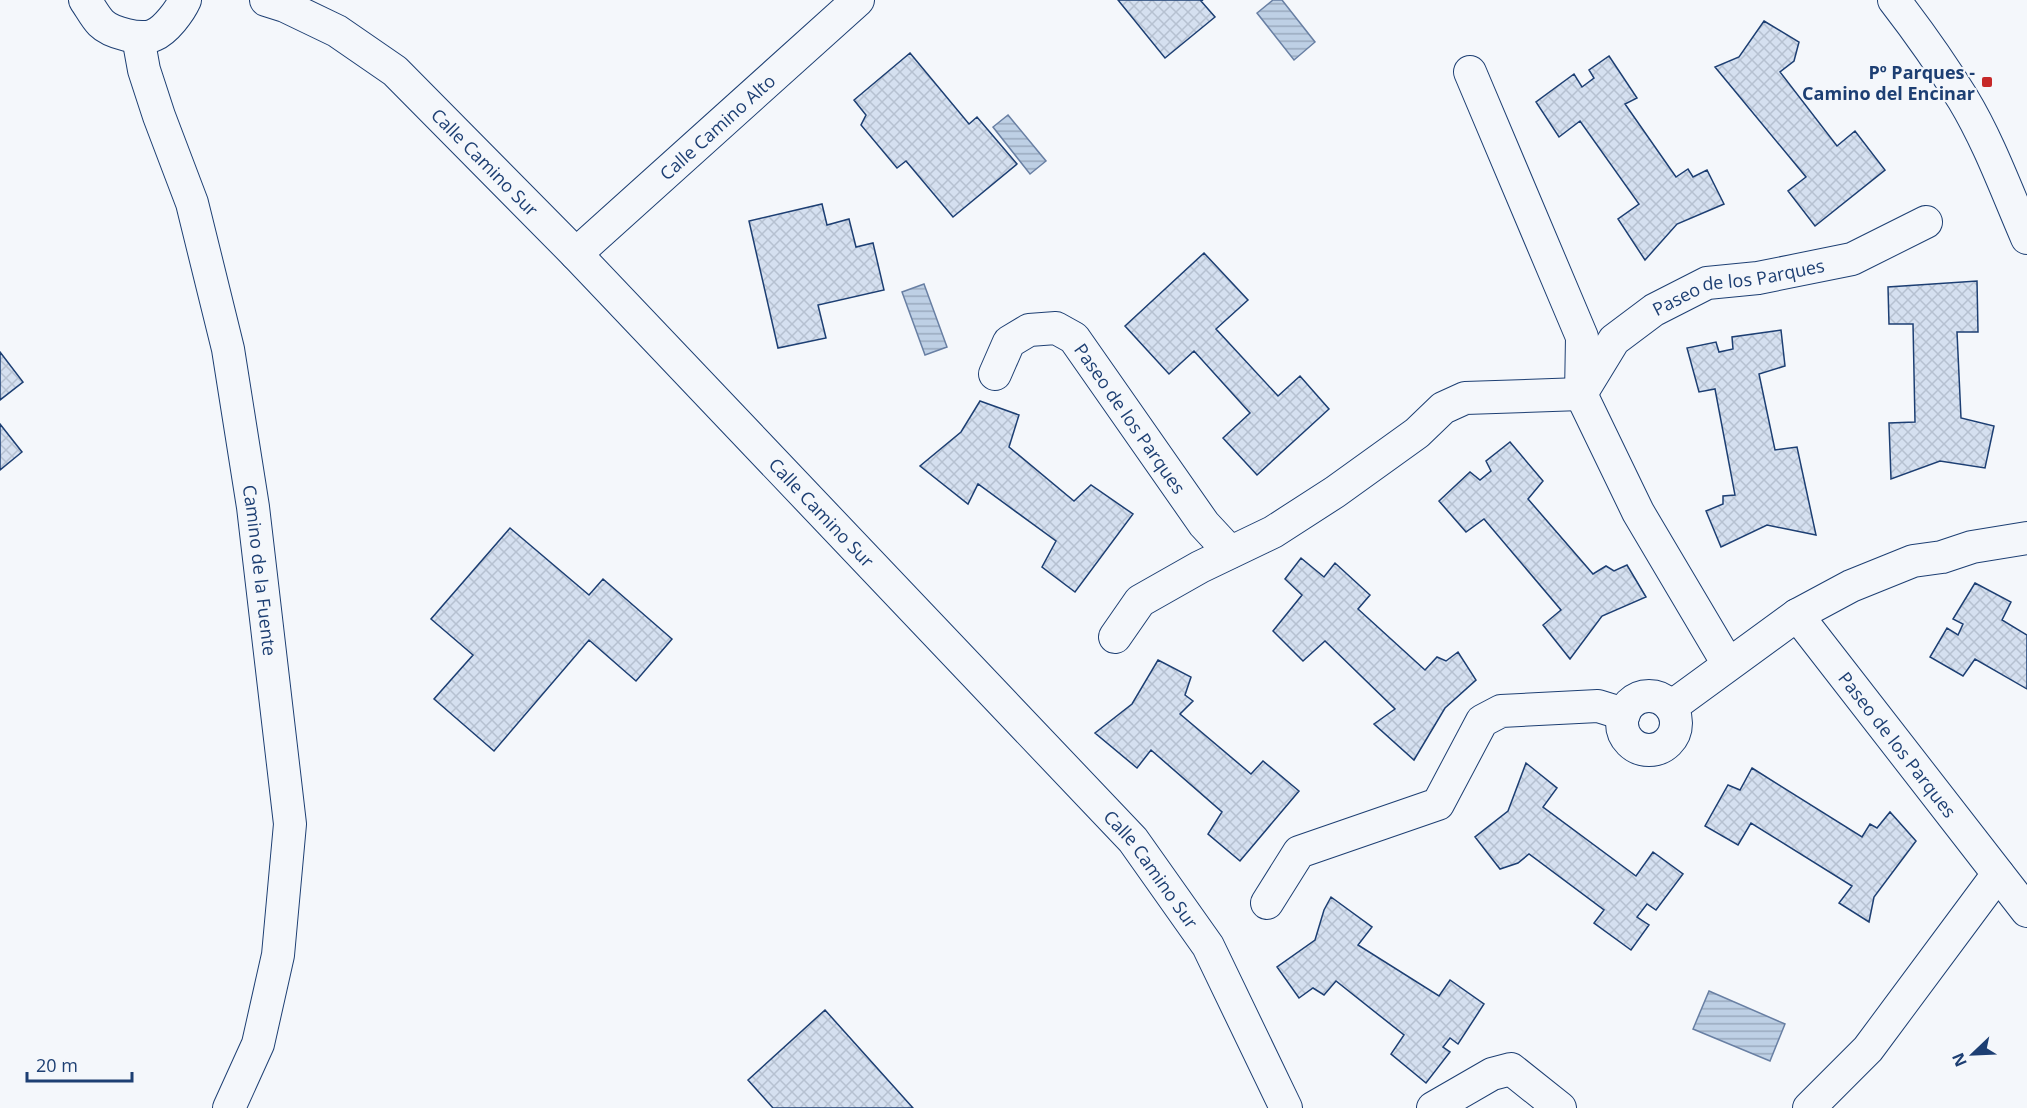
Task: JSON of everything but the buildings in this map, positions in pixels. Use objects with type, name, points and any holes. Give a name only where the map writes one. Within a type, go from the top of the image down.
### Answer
[{"type":"street","points":[[85,0],[102,24],[123,34],[138,36],[154,35],[178,13],[185,0]]},
{"type":"street","name":"Calle Camino Sur","points":[[266,0],[285,6],[337,31],[395,71],[576,254],[1132,840],[1208,946],[1286,1108]]},
{"type":"street","name":"Calle Camino Alto","points":[[576,254],[858,0]]},
{"type":"street","points":[[1894,0],[1964,100],[2027,238]]},
{"type":"street","name":"Camino de la Fuente","points":[[138,36],[144,70],[192,203],[228,349],[252,507],[290,824],[278,955],[258,1044],[229,1108]]},
{"type":"street","points":[[1470,72],[1582,337],[1581,394],[1638,512],[1728,664]]},
{"type":"street","name":"Paseo de los Parques","points":[[1581,394],[1614,340],[1654,310],[1707,283],[1758,278],[1852,258],[1926,222]]},
{"type":"street","name":"Paseo de los Parques","points":[[995,374],[1009,342],[1029,330],[1056,328],[1074,338],[1204,524],[1230,552]]},
{"type":"street","points":[[1115,637],[1140,601],[1230,552],[1273,532],[1335,492],[1417,433],[1443,408],[1465,398],[1581,394]]},
{"type":"street","points":[[1671,707],[1797,615],[1851,586],[1913,561],[1942,557],[1972,547],[2027,538]]},
{"type":"street","name":"Paseo de los Parques","points":[[1797,615],[2027,911]]},
{"type":"street","points":[[1648,696],[1658,698],[1671,707],[1676,722],[1675,732],[1670,741],[1661,747],[1651,750],[1640,749],[1631,744],[1625,735],[1622,725],[1624,714],[1629,705],[1637,699],[1648,696]]},
{"type":"street","points":[[1268,903],[1299,852],[1438,804],[1482,721],[1501,711],[1598,706],[1624,714]]},
{"type":"street","points":[[1809,1108],[1868,1049],[1998,874]]},
{"type":"street","points":[[1433,1108],[1492,1074],[1511,1069],[1560,1108]]},
{"type":"water","points":[[1273,0],[1282,0],[1315,42],[1294,60],[1257,13]]},
{"type":"water","points":[[1008,115],[1046,161],[1030,174],[993,127]]},
{"type":"water","points":[[924,284],[947,347],[925,355],[902,292]]},
{"type":"water","points":[[1709,991],[1785,1024],[1770,1061],[1693,1029]]},
{"type":"place","name":"Pº Parques - Camino del Encinar","points":[[1987,82]]}]
